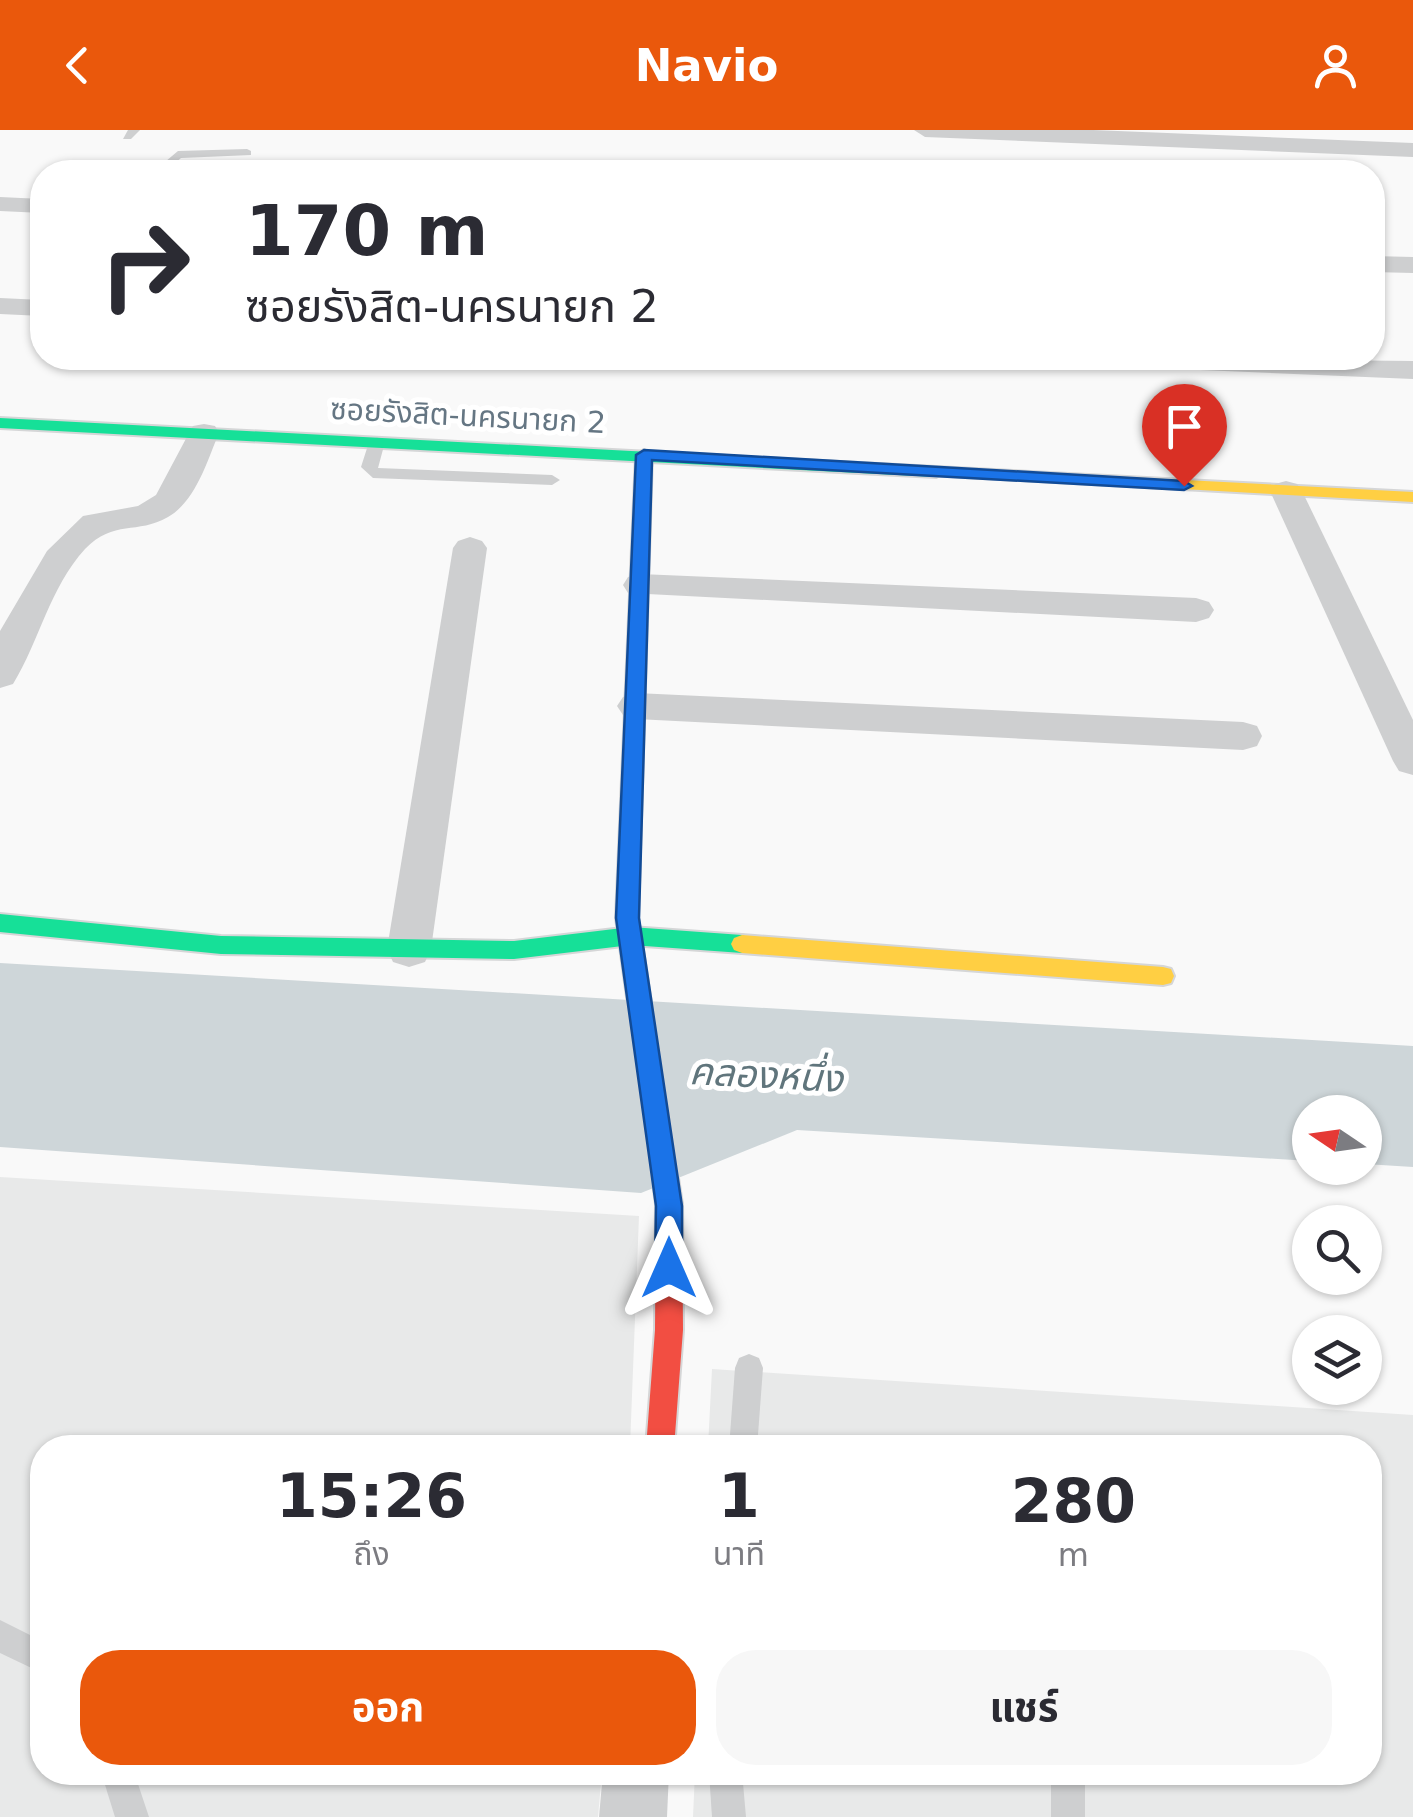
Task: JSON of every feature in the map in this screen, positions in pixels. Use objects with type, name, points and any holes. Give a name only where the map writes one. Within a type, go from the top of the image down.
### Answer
[{"type":"street","points":[[925,130],[1413,150]]},
{"type":"street","points":[[0,204],[30,205]]},
{"type":"street","points":[[1385,264],[1413,265]]},
{"type":"street","points":[[0,306],[30,307]]},
{"type":"street","points":[[1385,369],[1413,370]]},
{"type":"street","name":"ซอยรังสิต-นครนายก 2","points":[[0,423],[1413,498]]},
{"type":"street","points":[[0,674],[51,569],[99,521],[148,514],[174,495],[204,433]]},
{"type":"street","points":[[644,455],[628,918],[669,1206],[669,1330],[661,1435]]},
{"type":"street","points":[[1286,491],[1413,761]]},
{"type":"street","points":[[409,950],[470,548]]},
{"type":"street","points":[[640,586],[1196,610]]},
{"type":"street","points":[[636,706],[1242,736]]},
{"type":"street","points":[[0,923],[221,944],[409,950],[632,947],[1163,976]]},
{"type":"street","points":[[633,1817],[635,1785]]},
{"type":"lane","points":[[172,160],[178,155],[246,153]]},
{"type":"lane","points":[[376,442],[369,467],[374,474],[552,480]]},
{"type":"lane","points":[[745,1435],[748,1368]]},
{"type":"lane","points":[[0,1636],[30,1652]]},
{"type":"lane","points":[[121,1785],[132,1817]]},
{"type":"lane","points":[[726,1785],[729,1817]]},
{"type":"lane","points":[[1068,1785],[1068,1817]]},
{"type":"shaded area","points":[[0,1177],[639,1216],[630,1435],[30,1435],[30,1785],[601,1785],[598,1817],[0,1817]]},
{"type":"shaded area","points":[[712,1369],[1413,1415],[1413,1817],[693,1817],[694,1785],[1382,1785],[1382,1435],[709,1435]]},
{"type":"water","name":"คลองหนึ่ง","points":[[0,963],[1413,1046],[1413,1167],[1382,1165],[1382,1095],[1292,1095],[1292,1160],[797,1130],[641,1193],[0,1147]]},
{"type":"traffic: fast","points":[[0,423],[936,472]]},
{"type":"traffic: fast","points":[[0,923],[221,945],[514,950],[631,936],[742,944]]},
{"type":"traffic: slow","points":[[644,455],[627,918],[669,1204]]},
{"type":"traffic: slow","points":[[936,472],[1413,497]]},
{"type":"traffic: slow","points":[[742,944],[1163,976]]},
{"type":"traffic: jam","points":[[661,1435],[669,1330],[669,1204]]},
{"type":"route","points":[[669,1268],[669,1206],[628,918],[644,455],[1184,486]]}]
